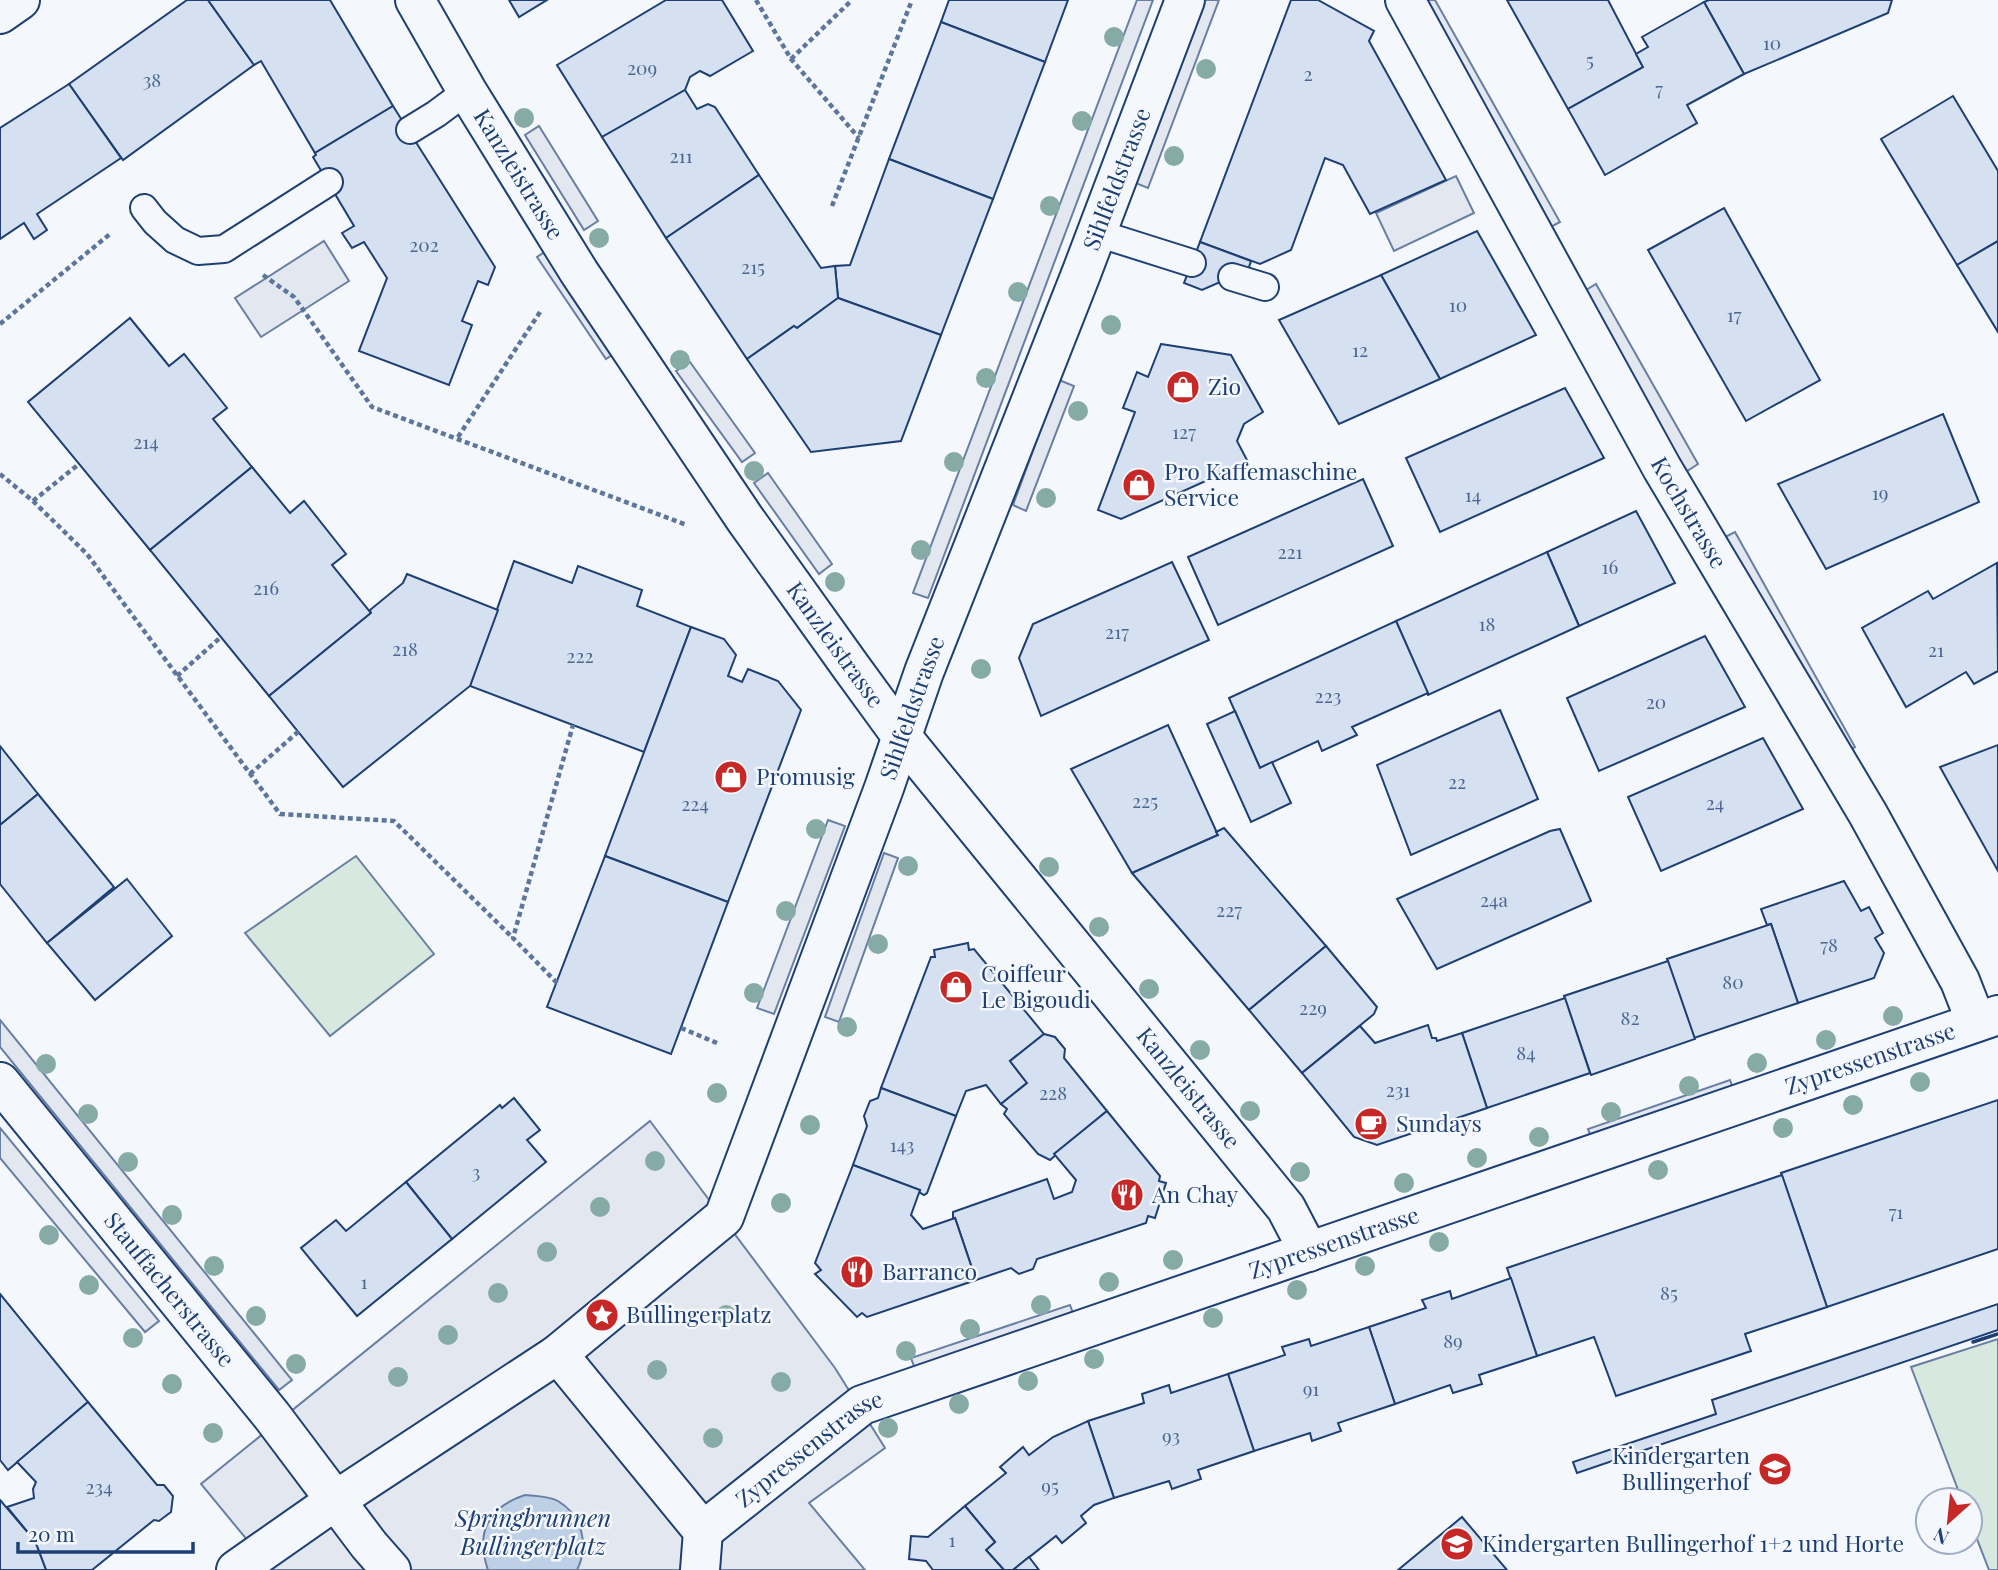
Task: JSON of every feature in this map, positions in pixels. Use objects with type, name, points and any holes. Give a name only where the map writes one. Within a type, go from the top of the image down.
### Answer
[{"type":"street","points":[[0,14],[20,0]]},
{"type":"street","name":"Kanzleistrasse","points":[[415,0],[467,91],[579,272],[745,519],[902,737],[1286,1208],[1309,1252]]},
{"type":"street","name":"Sihlfeldstrasse","points":[[558,1354],[724,1217],[924,672],[1097,233],[1185,0]]},
{"type":"street","name":"Kochstrasse","points":[[1405,0],[1662,468],[1868,814],[1960,981],[1987,1018]]},
{"type":"street","name":"Zypressenstrasse","points":[[703,1531],[862,1405],[1987,1018]]},
{"type":"street","name":"Stauffacherstrasse","points":[[0,1082],[272,1416],[335,1500]]},
{"type":"street","points":[[236,1570],[335,1500],[558,1354],[703,1531],[700,1570]]},
{"type":"street","points":[[335,1500],[391,1570]]},
{"type":"lane","points":[[410,130],[467,91]]},
{"type":"lane","points":[[144,208],[175,240],[198,251],[225,249],[329,182]]},
{"type":"lane","points":[[1097,233],[1192,263]]},
{"type":"lane","points":[[1232,277],[1265,287]]},
{"type":"path","points":[[756,0],[791,59],[859,138]]},
{"type":"path","points":[[791,59],[852,0]]},
{"type":"path","points":[[832,206],[912,0]]},
{"type":"path","points":[[0,324],[144,208]]},
{"type":"path","points":[[225,249],[294,298],[372,407],[699,529]]},
{"type":"path","points":[[458,438],[542,309]]},
{"type":"path","points":[[33,501],[79,464]]},
{"type":"path","points":[[0,474],[33,501],[87,554],[280,814],[394,821],[557,983]]},
{"type":"path","points":[[177,676],[221,638]]},
{"type":"path","points":[[513,938],[573,724]]},
{"type":"path","points":[[250,774],[299,732]]},
{"type":"path","points":[[681,1028],[717,1043]]},
{"type":"shaded area","points":[[1137,0],[1153,0],[928,598],[913,593]]},
{"type":"shaded area","points":[[1202,0],[1219,0],[1148,188],[1133,182]]},
{"type":"shaded area","points":[[1417,0],[1435,0],[1560,222],[1547,229]]},
{"type":"shaded area","points":[[539,126],[598,221],[584,230],[525,135]]},
{"type":"shaded area","points":[[1456,176],[1474,213],[1394,251],[1376,213]]},
{"type":"shaded area","points":[[324,241],[349,281],[261,337],[235,298]]},
{"type":"shaded area","points":[[552,247],[619,350],[606,359],[537,257]]},
{"type":"shaded area","points":[[1596,284],[1698,464],[1684,473],[1583,292]]},
{"type":"shaded area","points":[[690,362],[755,453],[742,462],[676,371]]},
{"type":"shaded area","points":[[1059,380],[1074,386],[1026,511],[1013,505]]},
{"type":"shaded area","points":[[768,473],[832,564],[819,574],[754,483]]},
{"type":"shaded area","points":[[1735,532],[1855,747],[1842,754],[1721,539]]},
{"type":"shaded area","points":[[828,820],[845,826],[774,1014],[757,1008]]},
{"type":"shaded area","points":[[884,853],[898,858],[839,1022],[825,1017]]},
{"type":"shaded area","points":[[356,856],[434,954],[330,1036],[245,933]]},
{"type":"shaded area","points":[[0,1020],[292,1380],[279,1390],[0,1047]]},
{"type":"shaded area","points":[[1730,1080],[1736,1096],[1594,1145],[1588,1129]]},
{"type":"shaded area","name":"Bullingerplatz","points":[[650,1121],[835,1368],[885,1448],[809,1503],[865,1570],[272,1570],[201,1484]]},
{"type":"shaded area","points":[[0,1128],[159,1321],[145,1332],[0,1158]]},
{"type":"shaded area","points":[[1070,1305],[1076,1321],[917,1374],[911,1358]]},
{"type":"shaded area","points":[[1998,1339],[1998,1570],[1989,1570],[1984,1556],[1984,1486],[1957,1486],[1911,1367]]},
{"type":"water","name":"Springbrunnen Bullingerplatz","points":[[525,1495],[554,1499],[573,1515],[583,1542],[577,1570],[488,1570],[483,1544],[488,1523],[502,1507]]},
{"type":"building","points":[[187,0],[208,0],[254,65],[123,160],[69,84]]},
{"type":"building","points":[[208,0],[330,0],[393,106],[315,153],[261,61],[254,65]]},
{"type":"building","points":[[509,0],[547,0],[519,17]]},
{"type":"building","points":[[666,0],[722,0],[753,51],[710,76],[700,71],[690,77],[685,90],[602,137],[557,65]]},
{"type":"building","points":[[949,0],[1068,0],[1045,62],[941,22]]},
{"type":"building","points":[[1291,0],[1318,0],[1374,31],[1369,41],[1446,180],[1370,214],[1343,165],[1325,158],[1291,250],[1260,264],[1200,242]]},
{"type":"building","points":[[1507,0],[1608,0],[1643,67],[1568,109]]},
{"type":"building","points":[[1892,0],[1888,13],[1744,74],[1704,2]]},
{"type":"building","points":[[1704,2],[1744,74],[1687,105],[1697,123],[1605,175],[1568,109],[1643,67],[1636,54],[1648,47],[1642,37]]},
{"type":"building","points":[[941,22],[1045,62],[993,199],[889,159]]},
{"type":"building","points":[[69,84],[121,158],[37,214],[47,230],[34,239],[24,223],[0,239],[0,128]]},
{"type":"building","points":[[685,90],[697,109],[708,104],[715,107],[759,175],[666,238],[602,137]]},
{"type":"building","points":[[1953,96],[1998,171],[1998,241],[1957,265],[1881,139]]},
{"type":"building","points":[[393,106],[495,267],[488,285],[478,281],[462,321],[472,325],[449,385],[359,351],[387,278],[364,242],[352,248],[342,233],[354,226],[313,157],[315,153]]},
{"type":"building","points":[[889,159],[993,199],[941,335],[838,298],[835,266],[850,265]]},
{"type":"building","points":[[759,175],[821,268],[835,266],[838,298],[747,359],[666,238]]},
{"type":"building","points":[[1724,208],[1820,380],[1746,421],[1648,250]]},
{"type":"building","points":[[1477,231],[1536,335],[1440,379],[1381,275]]},
{"type":"building","points":[[1998,241],[1998,332],[1957,265]]},
{"type":"building","points":[[1200,242],[1251,261],[1248,270],[1202,290],[1184,283]]},
{"type":"building","points":[[1381,275],[1440,379],[1339,424],[1279,320]]},
{"type":"building","points":[[838,298],[941,335],[901,441],[811,452],[747,359]]},
{"type":"building","points":[[130,318],[169,366],[184,354],[227,408],[213,419],[252,467],[150,550],[28,402]]},
{"type":"building","points":[[1161,344],[1231,355],[1263,412],[1244,424],[1237,441],[1248,462],[1121,519],[1098,510],[1135,412],[1123,408],[1137,372],[1148,377]]},
{"type":"building","points":[[1565,388],[1604,458],[1440,532],[1406,458]]},
{"type":"building","points":[[1943,414],[1979,502],[1826,569],[1778,484]]},
{"type":"building","points":[[252,467],[290,513],[304,501],[346,554],[332,565],[371,613],[269,696],[150,550]]},
{"type":"building","points":[[1363,479],[1393,546],[1218,625],[1188,557]]},
{"type":"building","points":[[1636,511],[1675,583],[1579,626],[1547,552]]},
{"type":"building","points":[[1547,552],[1579,626],[1428,695],[1396,621]]},
{"type":"building","points":[[514,561],[572,583],[578,566],[642,590],[637,606],[691,627],[644,752],[470,686]]},
{"type":"building","points":[[1172,562],[1209,640],[1041,716],[1019,658],[1033,624]]},
{"type":"building","points":[[1997,563],[1998,671],[1974,684],[1966,672],[1906,707],[1862,628],[1928,591],[1933,599]]},
{"type":"building","points":[[407,574],[498,610],[470,686],[343,787],[269,696],[371,613],[370,610],[403,583]]},
{"type":"building","points":[[1396,621],[1428,693],[1352,727],[1357,735],[1322,751],[1318,741],[1260,768],[1229,698]]},
{"type":"building","points":[[691,627],[724,639],[736,655],[728,676],[742,682],[748,669],[778,681],[801,710],[728,902],[605,856]]},
{"type":"building","points":[[1705,636],[1745,707],[1599,771],[1567,698]]},
{"type":"building","points":[[1500,710],[1538,799],[1411,855],[1377,765]]},
{"type":"building","points":[[1235,711],[1260,768],[1272,762],[1291,803],[1251,822],[1207,724]]},
{"type":"building","points":[[1168,725],[1218,835],[1132,873],[1071,769]]},
{"type":"building","points":[[1763,738],[1803,809],[1661,871],[1628,797]]},
{"type":"building","points":[[1998,745],[1998,871],[1940,767]]},
{"type":"building","points":[[0,746],[38,794],[0,825]]},
{"type":"building","points":[[38,794],[114,887],[47,943],[0,884],[0,825]]},
{"type":"building","points":[[1224,828],[1326,946],[1249,1010],[1132,873],[1218,835],[1216,832]]},
{"type":"building","points":[[1560,829],[1591,901],[1437,969],[1397,899],[1550,831]]},
{"type":"building","points":[[605,856],[728,902],[671,1054],[547,1007]]},
{"type":"building","points":[[127,879],[172,936],[95,1000],[47,943]]},
{"type":"building","points":[[1844,881],[1861,911],[1869,907],[1883,933],[1875,938],[1884,953],[1874,978],[1798,1003],[1771,924],[1767,925],[1761,909]]},
{"type":"building","points":[[1771,924],[1798,1003],[1694,1038],[1667,959]]},
{"type":"building","points":[[968,943],[969,950],[974,949],[1044,1034],[1010,1061],[1027,1083],[1001,1104],[986,1085],[966,1091],[956,1116],[881,1088],[931,957],[935,957],[934,950]]},
{"type":"building","points":[[1326,946],[1377,1007],[1374,1014],[1302,1073],[1249,1010]]},
{"type":"building","points":[[1668,961],[1695,1039],[1591,1075],[1564,996]]},
{"type":"building","points":[[1565,998],[1590,1073],[1487,1108],[1462,1033]]},
{"type":"building","points":[[1428,1025],[1432,1038],[1437,1041],[1462,1033],[1487,1108],[1377,1145],[1354,1137],[1302,1073],[1360,1026],[1375,1043]]},
{"type":"building","points":[[1044,1034],[1055,1037],[1065,1049],[1064,1058],[1107,1111],[1050,1160],[1038,1154],[1004,1114],[1007,1109],[1001,1104],[1027,1083],[1010,1061]]},
{"type":"building","points":[[881,1088],[956,1116],[924,1195],[920,1190],[853,1165],[867,1126],[864,1116],[870,1101],[878,1098]]},
{"type":"building","points":[[514,1098],[540,1130],[527,1140],[546,1162],[452,1239],[406,1182],[500,1105],[502,1108]]},
{"type":"building","points":[[1998,1100],[1998,1249],[1827,1307],[1781,1173]]},
{"type":"building","points":[[1107,1111],[1160,1176],[1159,1181],[1166,1183],[1155,1218],[1148,1216],[1146,1223],[1037,1259],[1033,1269],[1019,1274],[1011,1268],[976,1280],[955,1218],[953,1219],[953,1212],[1047,1179],[1054,1199],[1072,1192],[1076,1180],[1054,1154]]},
{"type":"building","points":[[853,1165],[920,1190],[911,1215],[923,1229],[955,1218],[976,1280],[867,1317],[862,1313],[857,1317],[815,1274],[821,1270],[815,1263]]},
{"type":"building","points":[[1782,1175],[1827,1307],[1745,1334],[1751,1351],[1616,1396],[1594,1337],[1537,1356],[1507,1268]]},
{"type":"building","points":[[406,1182],[452,1239],[357,1316],[301,1248],[336,1220],[346,1231]]},
{"type":"building","points":[[1511,1278],[1537,1356],[1479,1375],[1482,1384],[1453,1393],[1450,1385],[1395,1404],[1369,1327],[1426,1308],[1422,1300],[1450,1291],[1452,1299]]},
{"type":"building","points":[[0,1294],[88,1402],[8,1470],[0,1460]]},
{"type":"building","points":[[1998,1304],[1998,1330],[1577,1473],[1573,1462],[1716,1414],[1712,1400]]},
{"type":"building","points":[[1369,1327],[1395,1404],[1338,1423],[1341,1431],[1312,1441],[1310,1433],[1254,1451],[1228,1374],[1285,1355],[1282,1347],[1309,1339],[1311,1346]]},
{"type":"building","points":[[1228,1374],[1254,1451],[1198,1470],[1201,1479],[1172,1489],[1169,1481],[1114,1498],[1088,1421],[1144,1403],[1142,1394],[1169,1385],[1171,1393]]},
{"type":"building","points":[[88,1402],[157,1485],[164,1485],[173,1496],[171,1512],[159,1521],[154,1520],[92,1570],[46,1570],[35,1541],[7,1507],[34,1498],[33,1489],[36,1482],[17,1462]]},
{"type":"building","points":[[1088,1421],[1114,1498],[1094,1505],[1081,1516],[1086,1523],[1062,1543],[1056,1536],[1013,1570],[1004,1570],[986,1550],[995,1542],[965,1506],[1006,1473],[1000,1467],[1023,1447],[1029,1455],[1053,1437]]},
{"type":"building","points":[[0,1500],[35,1541],[46,1570],[0,1570]]},
{"type":"building","points":[[965,1506],[995,1542],[986,1550],[1004,1570],[933,1570],[926,1561],[909,1559],[911,1536],[928,1537]]},
{"type":"building","name":"Kindergarten Bullingerhof 1+2 und Horte","points":[[1462,1517],[1507,1570],[1398,1570]]},
{"type":"building","points":[[1029,1557],[1039,1570],[1013,1570]]},
{"type":"wall","points":[[1973,1342],[1998,1334]]},
{"type":"place","name":"Zio","points":[[1183,387]]},
{"type":"place","name":"Pro Kaffemaschine Service","points":[[1139,485]]},
{"type":"place","name":"Promusig","points":[[731,777]]},
{"type":"place","name":"Coiffeur Le Bigoudi","points":[[956,987]]},
{"type":"place","name":"Sundays","points":[[1371,1124]]},
{"type":"place","name":"An Chay","points":[[1127,1195]]},
{"type":"place","name":"Barranco","points":[[857,1272]]},
{"type":"place","name":"Bullingerplatz","points":[[602,1315]]},
{"type":"place","name":"Kindergarten Bullingerhof","points":[[1775,1469]]},
{"type":"place","name":"Kindergarten Bullingerhof 1+2 und Horte","points":[[1457,1544]]}]
